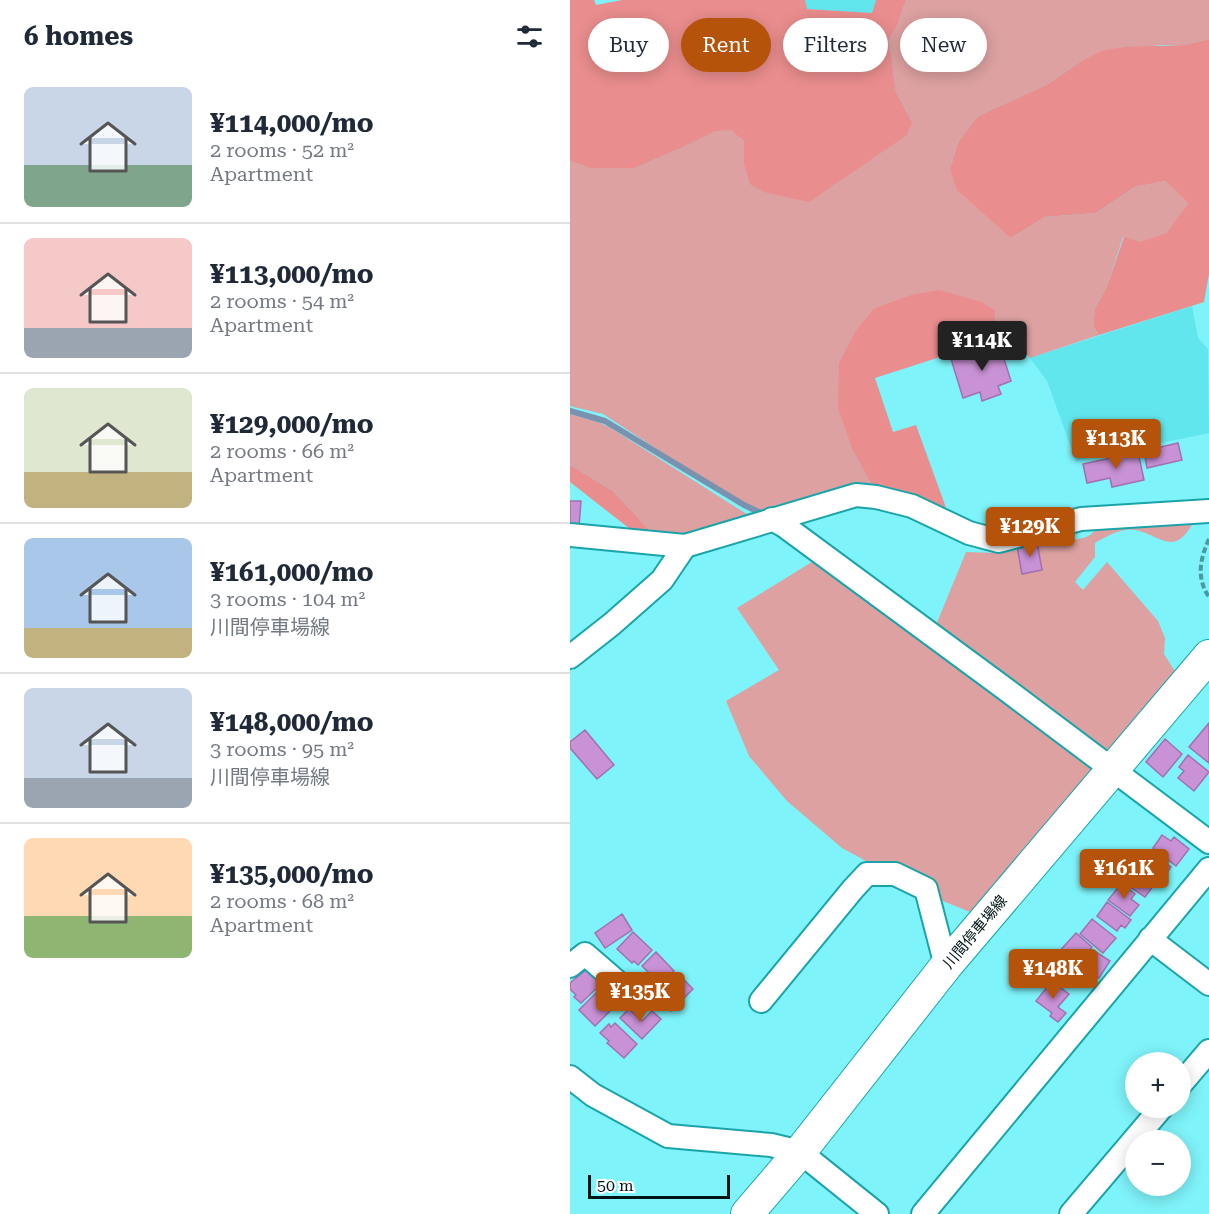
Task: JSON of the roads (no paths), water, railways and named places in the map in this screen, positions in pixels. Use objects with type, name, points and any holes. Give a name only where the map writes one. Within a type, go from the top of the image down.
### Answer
[{"type":"main road","name":"川間停車場線","points":[[747,1214],[800,1152],[946,966],[1209,656]]},
{"type":"street","points":[[570,535],[685,546],[856,495],[876,497],[912,506],[969,533],[999,541],[1081,519],[1209,511]]},
{"type":"street","points":[[772,519],[1005,688],[1209,842]]},
{"type":"street","points":[[570,657],[662,580],[685,546]]},
{"type":"street","points":[[923,1214],[1209,869]]},
{"type":"street","points":[[760,1001],[867,874],[896,874],[926,889],[946,966]]},
{"type":"street","points":[[1150,939],[1209,984]]},
{"type":"street","points":[[570,966],[585,954],[630,993]]},
{"type":"street","points":[[1191,1072],[1209,1051]]},
{"type":"street","points":[[570,1077],[593,1095],[668,1136],[771,1145],[800,1152],[877,1214]]},
{"type":"street","points":[[1071,1214],[1153,1118]]},
{"type":"waterway","points":[[570,411],[605,421],[744,505],[765,515]]}]
